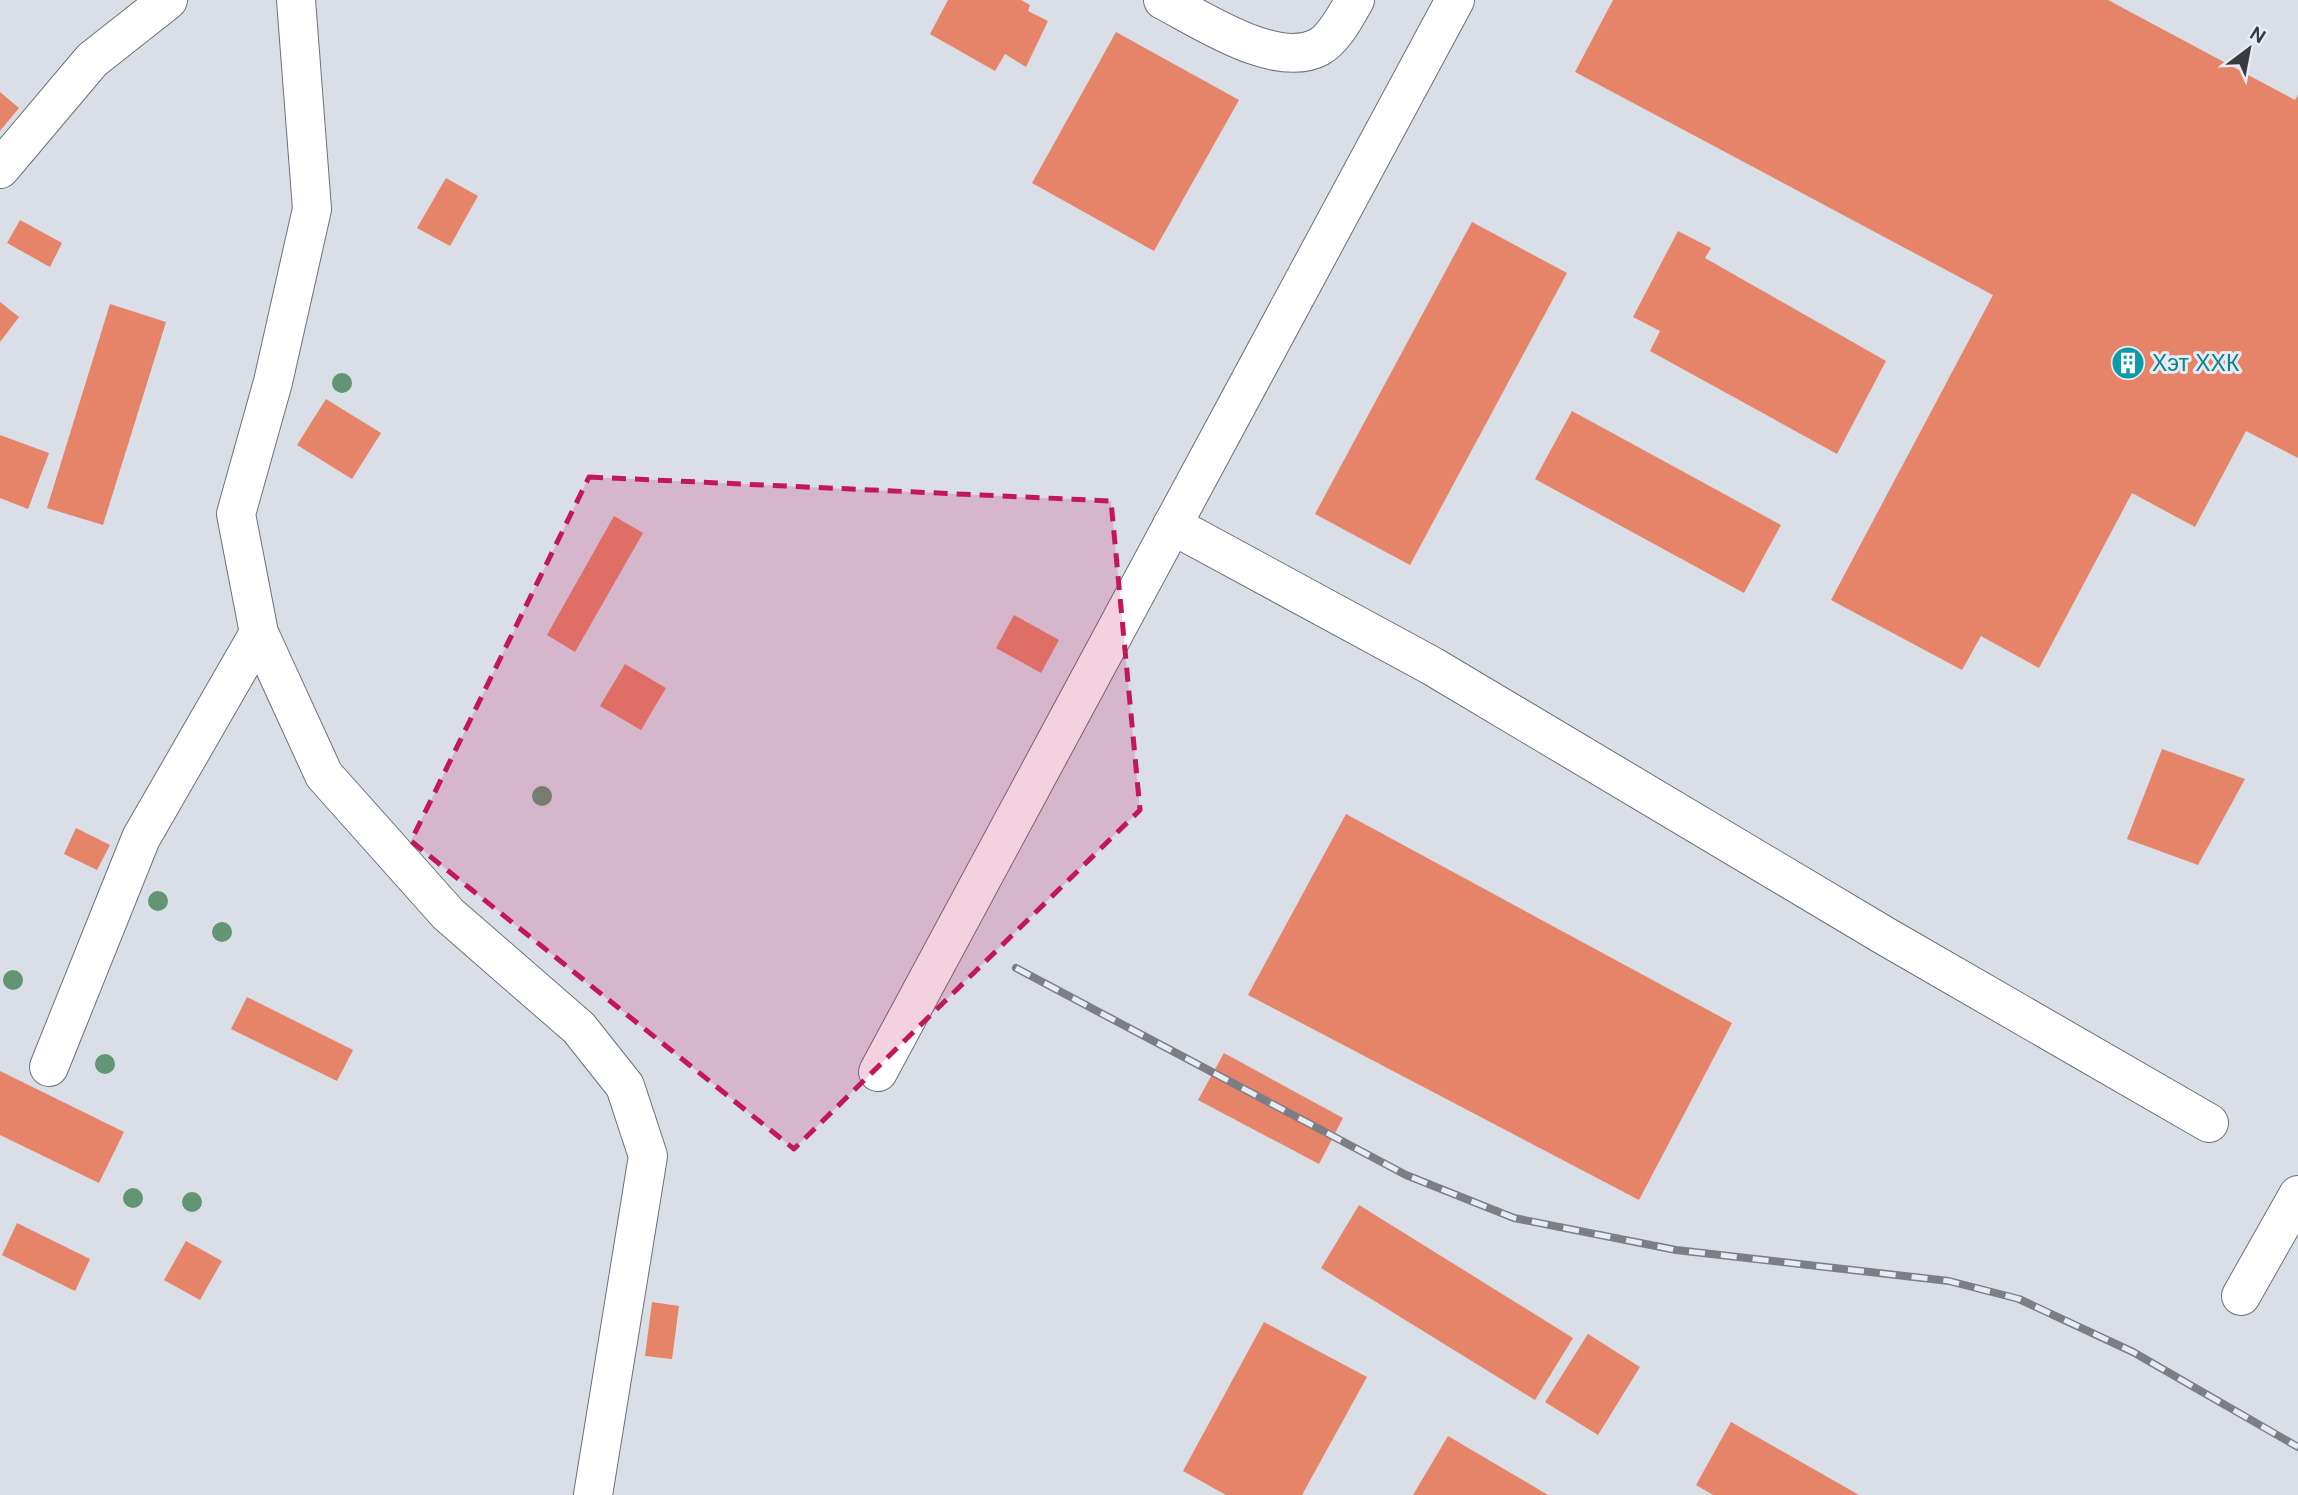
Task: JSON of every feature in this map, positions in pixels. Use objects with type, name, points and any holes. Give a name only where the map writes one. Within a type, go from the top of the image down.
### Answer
[{"type":"street","points":[[0,169],[92,60],[168,0]]},
{"type":"street","points":[[296,0],[312,209],[273,382],[236,514],[258,633],[324,775],[448,914],[579,1028],[625,1086],[648,1156],[593,1495]]},
{"type":"street","points":[[1163,0],[1238,39],[1286,54],[1319,47],[1337,29],[1355,0]]},
{"type":"street","points":[[878,1072],[1455,0]]},
{"type":"street","points":[[1172,525],[1432,666],[1885,936],[2209,1123]]},
{"type":"street","points":[[49,1067],[141,838],[258,633]]},
{"type":"street","points":[[2241,1296],[2298,1195]]},
{"type":"highlighted area","points":[[589,477],[1111,501],[1140,810],[794,1149],[411,841]]},
{"type":"building","points":[[948,0],[1021,0],[1030,5],[1028,11],[1048,21],[1026,67],[1005,54],[995,71],[930,34]]},
{"type":"building","name":"Хэт ХХК","points":[[1613,0],[2108,0],[2295,100],[2298,95],[2298,458],[2246,431],[2195,527],[2132,493],[2039,668],[1981,636],[1962,670],[1831,600],[1993,295],[1575,72]]},
{"type":"building","points":[[1116,32],[1239,100],[1154,251],[1032,183]]},
{"type":"building","points":[[0,92],[19,108],[0,131]]},
{"type":"building","points":[[446,178],[478,196],[450,246],[417,228]]},
{"type":"building","points":[[20,220],[62,243],[50,267],[7,243]]},
{"type":"building","points":[[1472,222],[1567,273],[1410,565],[1315,514]]},
{"type":"building","points":[[1678,231],[1711,248],[1705,258],[1886,361],[1837,454],[1650,351],[1660,331],[1633,317]]},
{"type":"building","points":[[0,302],[19,317],[0,342]]},
{"type":"building","points":[[110,304],[166,322],[103,525],[47,508]]},
{"type":"building","points":[[326,399],[381,433],[352,479],[297,445]]},
{"type":"building","points":[[1572,411],[1781,525],[1744,593],[1535,479]]},
{"type":"building","points":[[0,435],[49,453],[28,509],[0,498]]},
{"type":"building","points":[[614,516],[643,533],[575,652],[547,635]]},
{"type":"building","points":[[1014,615],[1059,640],[1041,673],[996,648]]},
{"type":"building","points":[[625,664],[666,688],[641,730],[600,706]]},
{"type":"building","points":[[2162,749],[2245,779],[2198,865],[2127,839]]},
{"type":"building","points":[[1346,814],[1732,1023],[1639,1200],[1248,995]]},
{"type":"building","points":[[76,828],[110,845],[97,870],[64,854]]},
{"type":"building","points":[[247,997],[353,1050],[337,1081],[231,1029]]},
{"type":"building","points":[[1224,1053],[1343,1118],[1319,1164],[1198,1100]]},
{"type":"building","points":[[0,1071],[124,1132],[99,1183],[0,1135]]},
{"type":"building","points":[[1359,1205],[1573,1338],[1535,1400],[1321,1268]]},
{"type":"building","points":[[17,1223],[90,1259],[75,1291],[2,1255]]},
{"type":"building","points":[[186,1241],[222,1261],[200,1300],[164,1280]]},
{"type":"building","points":[[652,1302],[679,1306],[672,1359],[645,1356]]},
{"type":"building","points":[[1264,1322],[1367,1377],[1302,1495],[1226,1495],[1183,1471]]},
{"type":"building","points":[[1588,1334],[1640,1367],[1598,1435],[1545,1402]]},
{"type":"building","points":[[1731,1422],[1859,1495],[1713,1495],[1696,1485]]},
{"type":"building","points":[[1448,1436],[1548,1495],[1413,1495]]},
{"type":"railway","points":[[1016,968],[1406,1175],[1514,1218],[1676,1250],[1949,1281],[2019,1299],[2133,1352],[2298,1447]]},
{"type":"place","name":"Хэт ХХК","points":[[2128,363]]}]
